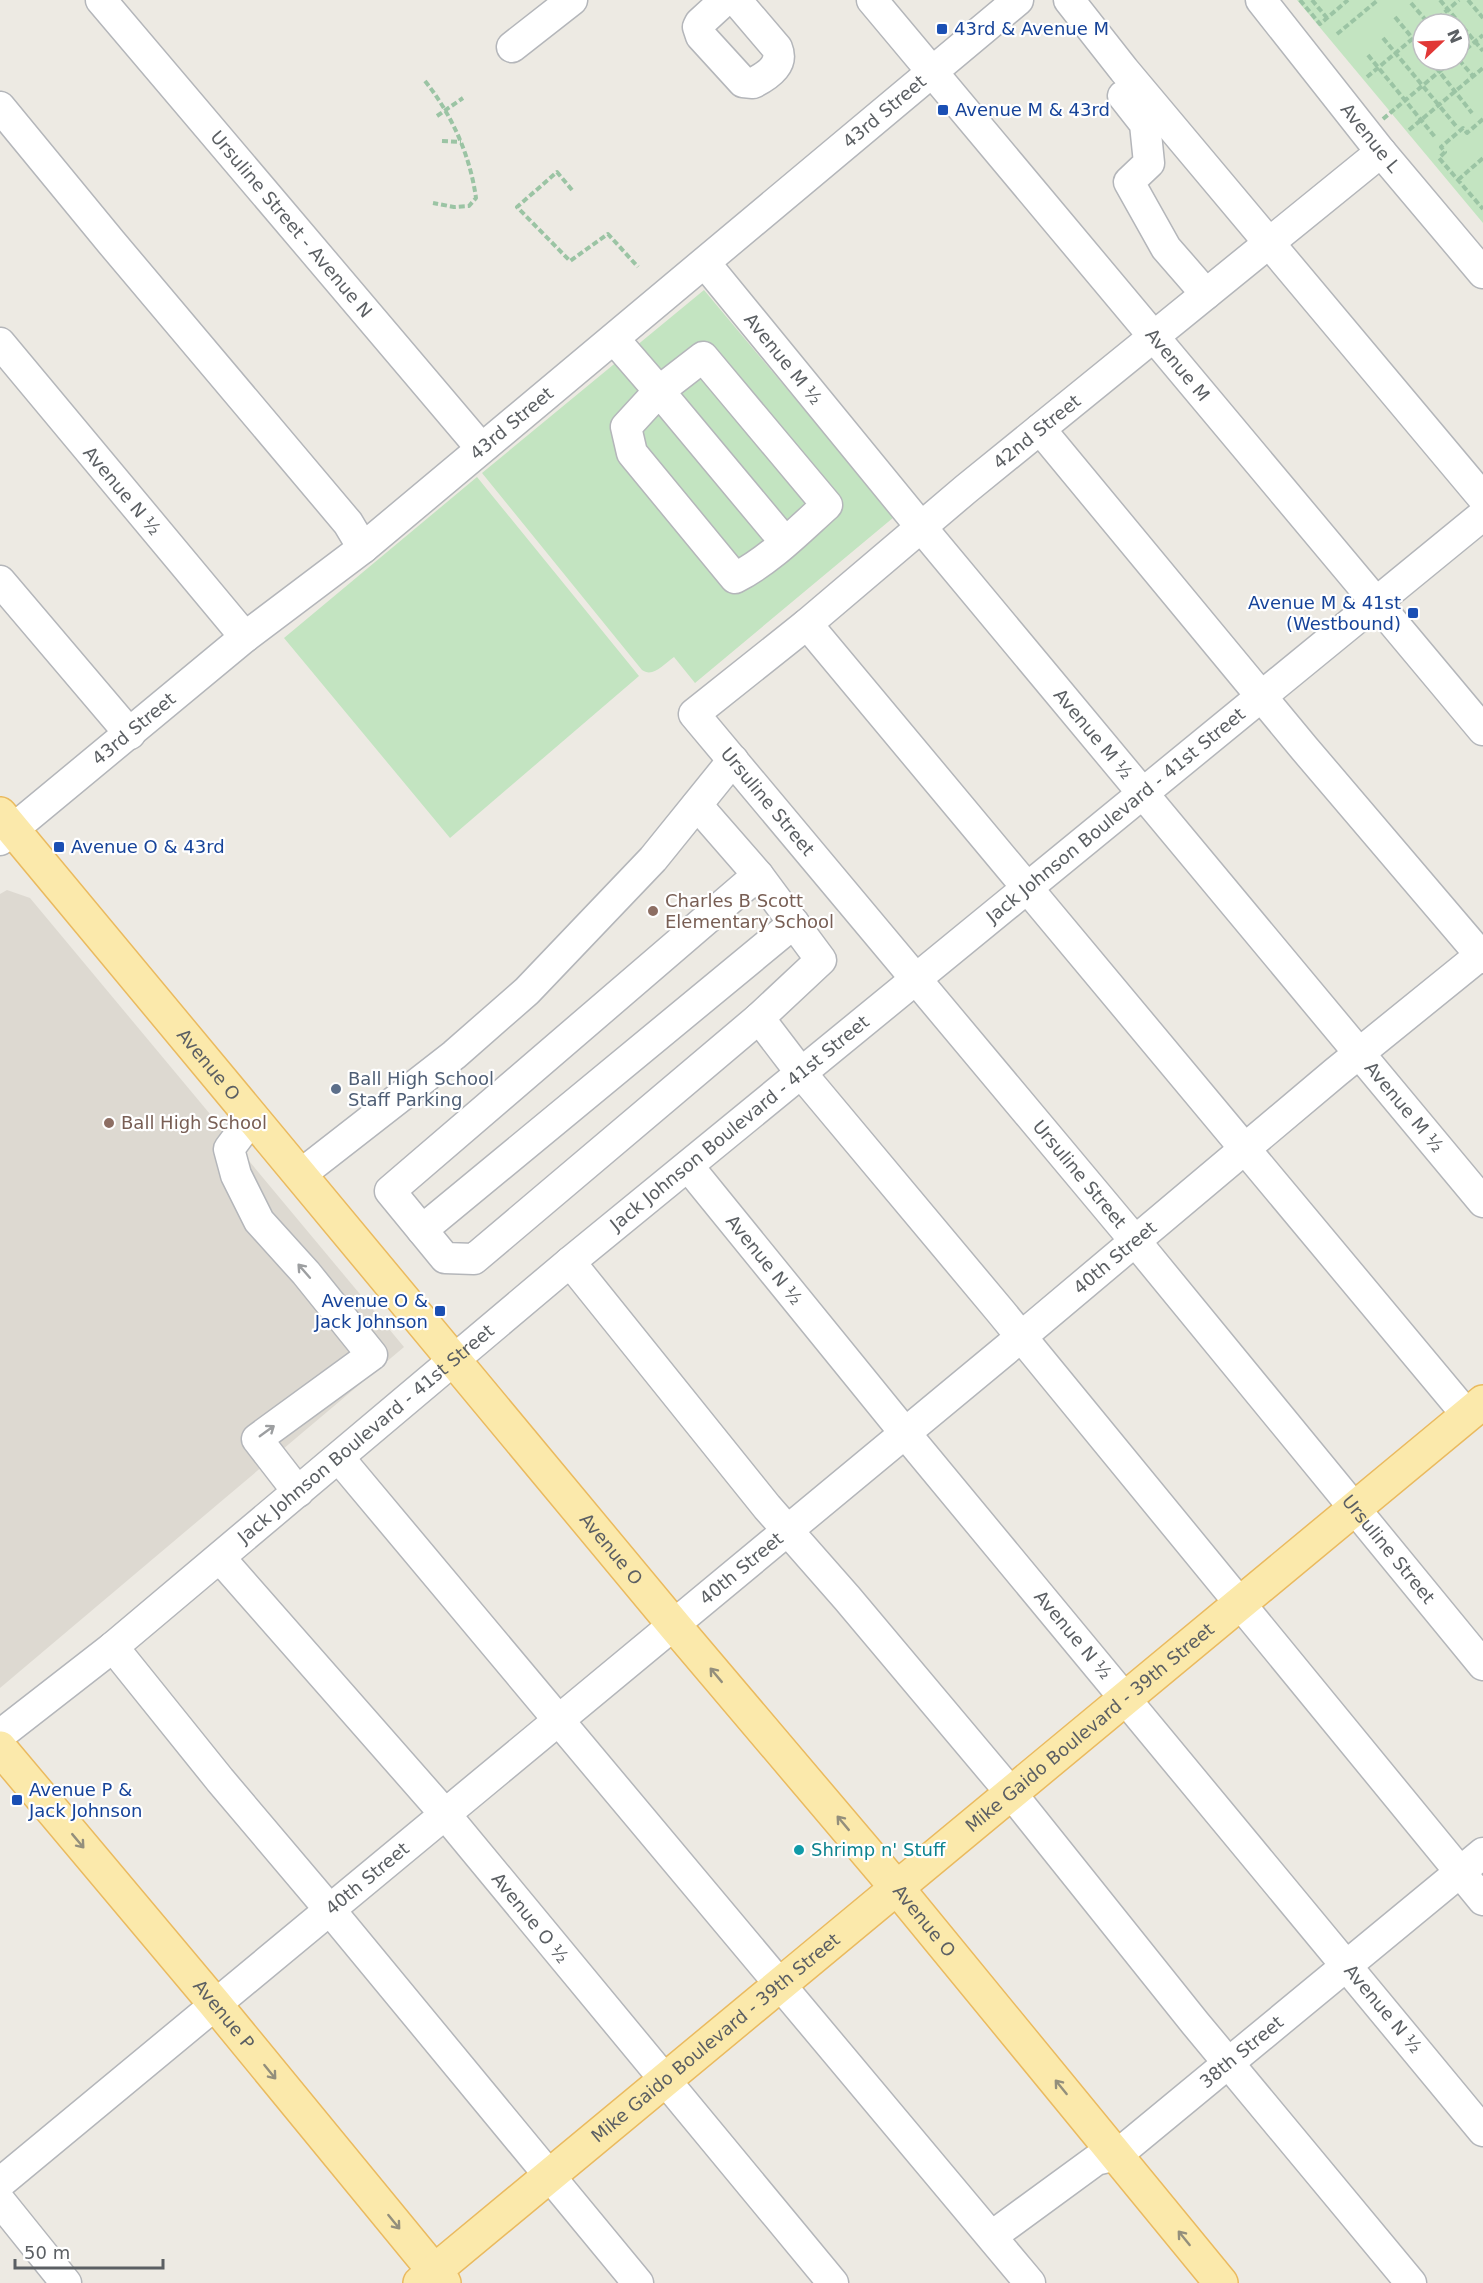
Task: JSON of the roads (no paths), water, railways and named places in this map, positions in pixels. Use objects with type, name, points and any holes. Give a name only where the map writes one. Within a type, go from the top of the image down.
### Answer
[{"type":"main road","name":"Avenue O","points":[[4,828],[252,1118],[674,1625],[897,1888],[1221,2283]]},
{"type":"main road","name":"Mike Gaido Boulevard - 39th Street","points":[[433,2279],[548,2177],[1125,1696],[1475,1408]]},
{"type":"main road","name":"Avenue P","points":[[0,1748],[215,2004],[433,2279]]},
{"type":"street","name":"Ursuline Street - Avenue N","points":[[101,0],[481,448]]},
{"type":"street","points":[[512,47],[572,0]]},
{"type":"street","points":[[725,0],[698,27],[701,36],[742,82],[748,84],[762,79],[773,69],[779,62],[780,54],[736,0]]},
{"type":"street","name":"Avenue M","points":[[873,0],[1483,730]]},
{"type":"street","name":"43rd Street","points":[[4,828],[130,734],[245,638],[363,548],[1018,0]]},
{"type":"street","points":[[1046,0],[1146,124],[1149,163],[1129,182],[1166,248],[1206,294]]},
{"type":"street","points":[[1069,0],[1124,70],[1483,498]]},
{"type":"street","name":"Avenue L","points":[[1261,0],[1373,142],[1483,273]]},
{"type":"street","points":[[0,107],[118,251],[348,523],[363,548]]},
{"type":"street","name":"42nd Street","points":[[694,714],[807,624],[921,527],[1269,243],[1373,142]]},
{"type":"street","name":"Avenue M ½","points":[[705,263],[921,527],[1483,1202]]},
{"type":"street","points":[[614,339],[785,542]]},
{"type":"street","name":"Avenue N ½","points":[[0,344],[245,638]]},
{"type":"street","points":[[704,357],[827,505],[757,567],[735,578],[632,453],[626,427],[659,391],[704,357]]},
{"type":"street","points":[[1040,429],[1262,696],[1482,955]]},
{"type":"street","name":"Jack Johnson Boulevard - 41st Street","points":[[0,1735],[112,1647],[570,1262],[1483,515]]},
{"type":"street","points":[[0,581],[130,734]]},
{"type":"street","points":[[807,624],[1245,1148],[1475,1408]]},
{"type":"street","name":"Ursuline Street","points":[[694,714],[1136,1242],[1483,1665]]},
{"type":"street","points":[[300,1175],[454,1054],[527,990],[653,859],[733,760]]},
{"type":"street","points":[[697,805],[758,875],[821,960],[759,1018],[474,1259],[445,1258],[390,1191],[758,875]]},
{"type":"street","points":[[422,1230],[794,923]]},
{"type":"street","name":"40th Street","points":[[0,2183],[1136,1242],[1359,1053],[1482,955]]},
{"type":"street","points":[[759,1018],[801,1073],[1483,1900]]},
{"type":"street","points":[[252,1118],[229,1149],[236,1175],[259,1221],[306,1273],[372,1355],[257,1439],[298,1492]]},
{"type":"street","name":"Avenue N ½","points":[[688,1166],[905,1433],[1483,2131]]},
{"type":"street","points":[[570,1262],[788,1530],[1011,1793],[1229,2064],[1411,2283]]},
{"type":"street","points":[[339,1458],[1030,2283]]},
{"type":"street","name":"Avenue O ½","points":[[220,1558],[445,1814],[833,2283]]},
{"type":"street","points":[[112,1647],[638,2283]]},
{"type":"street","name":"38th Street","points":[[992,2236],[1096,2160],[1117,2155],[1483,1853]]},
{"type":"street","points":[[0,2201],[66,2283]]},
{"type":"place","name":"43rd & Avenue M","points":[[942,29]]},
{"type":"place","name":"Avenue M & 43rd","points":[[943,110]]},
{"type":"place","name":"Avenue M & 41st (Westbound)","points":[[1413,613]]},
{"type":"place","name":"Avenue O & 43rd","points":[[59,847]]},
{"type":"place","name":"Charles B Scott Elementary School","points":[[653,911]]},
{"type":"place","name":"Ball High School Staff Parking","points":[[336,1089]]},
{"type":"place","name":"Ball High School","points":[[109,1123]]},
{"type":"place","name":"Avenue O & Jack Johnson","points":[[440,1311]]},
{"type":"place","name":"Avenue P & Jack Johnson","points":[[17,1800]]},
{"type":"place","name":"Shrimp n' Stuff","points":[[799,1850]]}]
